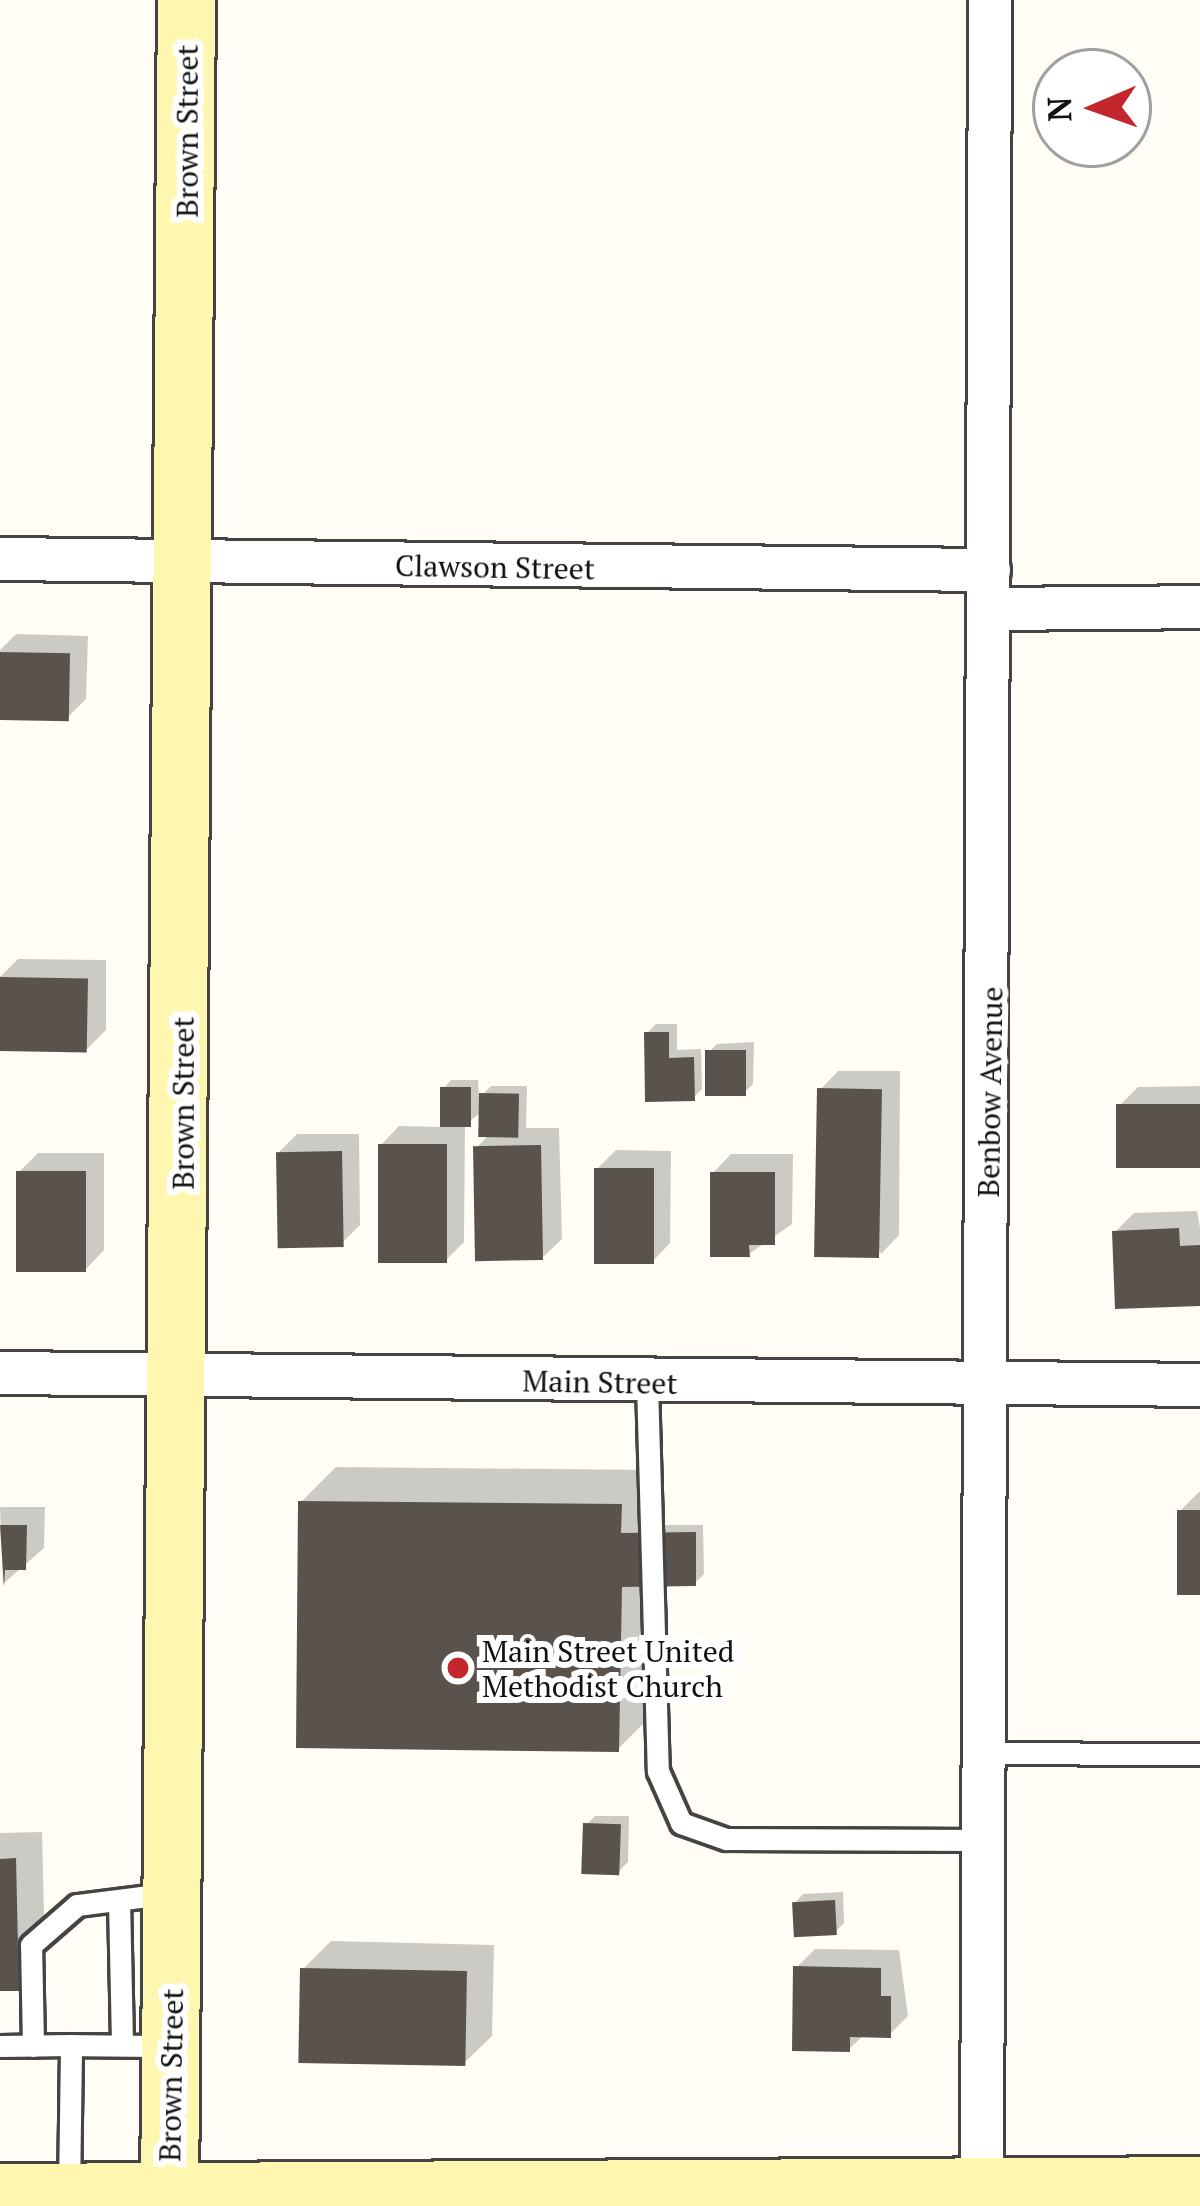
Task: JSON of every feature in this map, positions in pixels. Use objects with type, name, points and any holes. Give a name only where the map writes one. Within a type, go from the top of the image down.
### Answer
[{"type":"street","name":"Brown Street","points":[[169,2199],[147,2046],[146,1896],[181,1375],[186,0]]},
{"type":"street","name":"Benbow Avenue","points":[[982,2183],[990,0]]},
{"type":"street","name":"Clawson Street","points":[[0,559],[187,559],[989,590],[1200,607]]},
{"type":"street","name":"Main Street","points":[[0,1373],[1200,1385]]},
{"type":"street","points":[[0,2192],[169,2199],[367,2198],[982,2183],[1200,2185]]},
{"type":"lane","points":[[646,1383],[658,1771],[681,1823],[726,1839],[981,1840]]},
{"type":"lane","points":[[982,1753],[1200,1754]]},
{"type":"lane","points":[[33,2046],[31,1945],[77,1905],[146,1896]]},
{"type":"lane","points":[[69,2192],[70,2045]]},
{"type":"lane","points":[[0,2046],[147,2046]]},
{"type":"building","points":[[0,652],[70,653],[69,721],[0,720]]},
{"type":"building","points":[[0,977],[88,979],[87,1053],[0,1051]]},
{"type":"building","points":[[644,1032],[669,1032],[669,1058],[694,1057],[695,1101],[645,1102]]},
{"type":"building","points":[[705,1050],[746,1050],[746,1096],[705,1096]]},
{"type":"building","points":[[440,1087],[471,1087],[471,1127],[440,1127]]},
{"type":"building","points":[[817,1088],[882,1089],[879,1258],[814,1257]]},
{"type":"building","points":[[479,1093],[519,1094],[518,1138],[478,1137]]},
{"type":"building","points":[[1116,1104],[1200,1104],[1200,1168],[1116,1168]]},
{"type":"building","points":[[378,1144],[447,1144],[447,1263],[378,1263]]},
{"type":"building","points":[[541,1145],[543,1260],[475,1261],[473,1146]]},
{"type":"building","points":[[342,1151],[344,1247],[278,1248],[276,1152]]},
{"type":"building","points":[[594,1168],[654,1168],[654,1264],[594,1264]]},
{"type":"building","points":[[16,1171],[86,1171],[86,1272],[16,1272]]},
{"type":"building","points":[[710,1172],[775,1172],[775,1245],[749,1245],[750,1257],[710,1257]]},
{"type":"building","points":[[1179,1228],[1180,1246],[1200,1245],[1200,1306],[1115,1309],[1112,1231]]},
{"type":"building","name":"Main Street United Methodist Church","points":[[298,1501],[622,1504],[621,1533],[696,1532],[696,1586],[622,1587],[619,1752],[296,1748]]},
{"type":"building","points":[[1177,1510],[1200,1510],[1200,1595],[1177,1595]]},
{"type":"building","points":[[0,1525],[27,1525],[26,1570],[5,1570],[4,1587]]},
{"type":"building","points":[[583,1823],[621,1824],[619,1875],[581,1874]]},
{"type":"building","points":[[16,1858],[19,1991],[0,1991],[0,1859]]},
{"type":"building","points":[[835,1900],[837,1935],[794,1937],[792,1902]]},
{"type":"building","points":[[793,1966],[881,1968],[881,1996],[891,1996],[891,2038],[850,2037],[850,2052],[792,2051]]},
{"type":"building","points":[[300,1968],[467,1971],[465,2066],[298,2063]]},
{"type":"place","name":"Main Street United Methodist Church","points":[[458,1668]]}]
